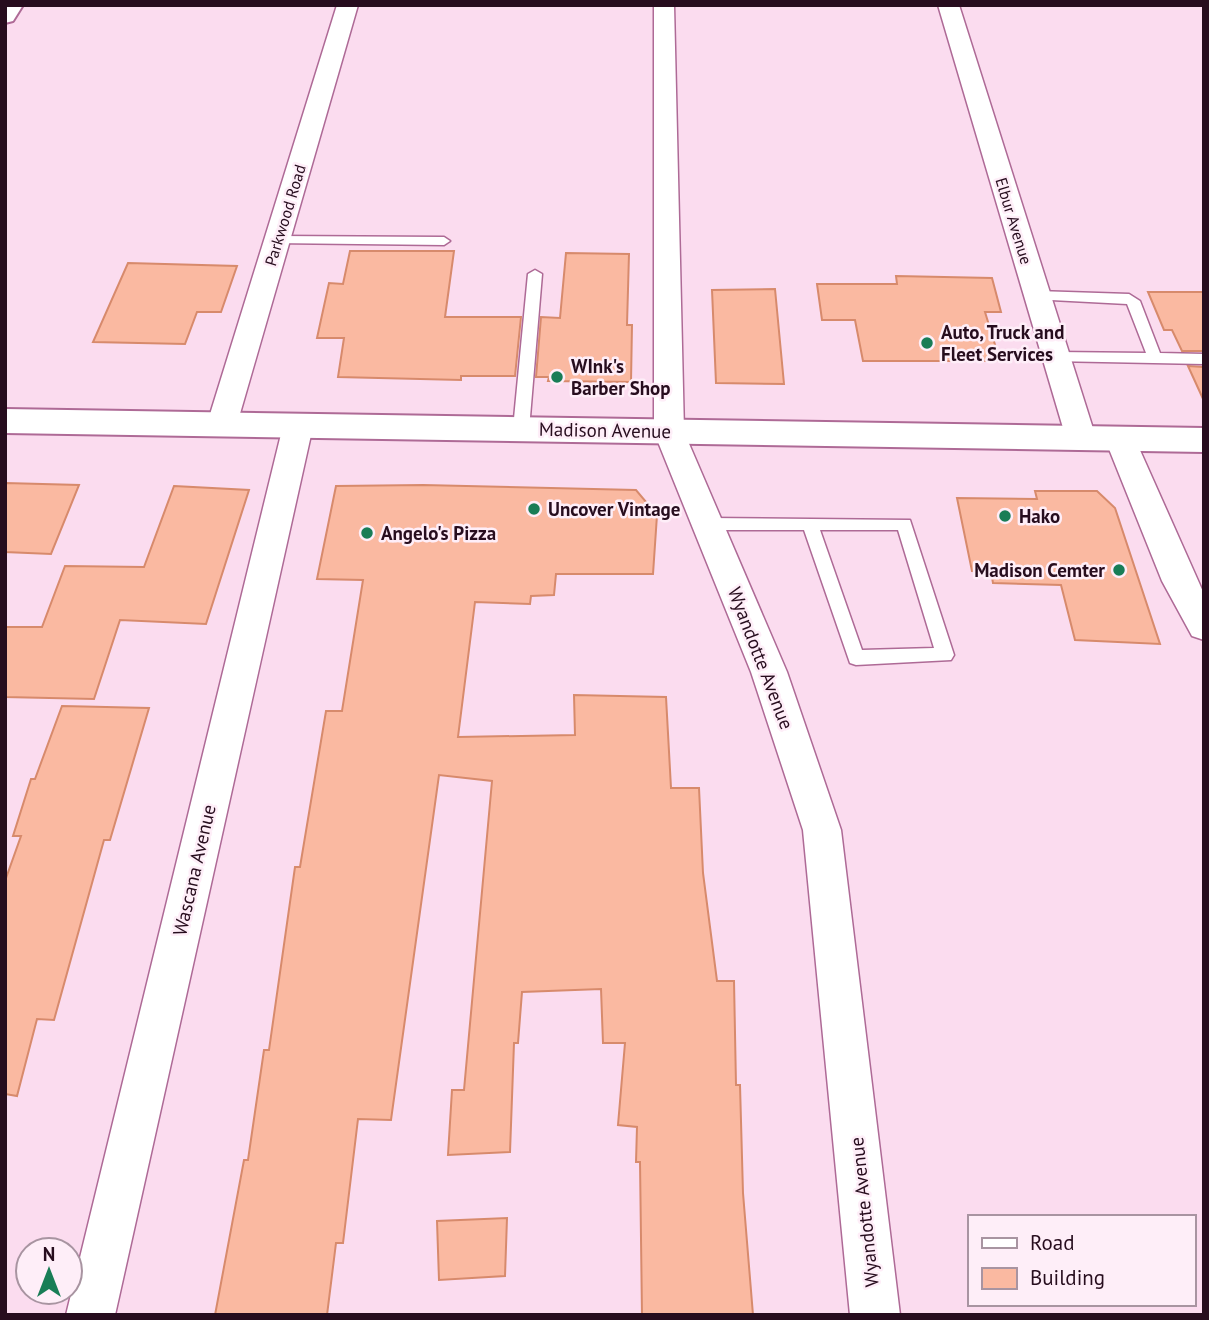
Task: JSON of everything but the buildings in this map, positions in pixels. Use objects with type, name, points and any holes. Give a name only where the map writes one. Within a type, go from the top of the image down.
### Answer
[{"type":"main road","points":[[5,16],[12,5]]},
{"type":"main road","name":"Madison Avenue","points":[[5,421],[1204,440]]},
{"type":"street","name":"Parkwood Road","points":[[222,424],[348,5]]},
{"type":"street","name":"Wyandotte Avenue","points":[[664,5],[669,432],[769,672],[822,830],[875,1315]]},
{"type":"street","name":"Elbur Avenue","points":[[948,5],[1081,438]]},
{"type":"street","name":"Wascana Avenue","points":[[90,1315],[298,426]]},
{"type":"street","points":[[1120,439],[1179,581],[1204,626]]},
{"type":"lane","points":[[277,240],[444,241]]},
{"type":"lane","points":[[521,429],[535,274]]},
{"type":"lane","points":[[1037,296],[1124,297],[1133,301],[1155,358]]},
{"type":"lane","points":[[1056,356],[1204,359]]},
{"type":"lane","points":[[709,524],[904,524],[945,655],[856,658],[810,525]]},
{"type":"place","name":"Auto, Truck and Fleet Services","points":[[927,343]]},
{"type":"place","name":"WInk's Barber Shop","points":[[557,377]]},
{"type":"place","name":"Uncover Vintage","points":[[534,509]]},
{"type":"place","name":"Hako","points":[[1005,516]]},
{"type":"place","name":"Angelo's Pizza","points":[[367,533]]},
{"type":"place","name":"Madison Cemter","points":[[1119,570]]}]
